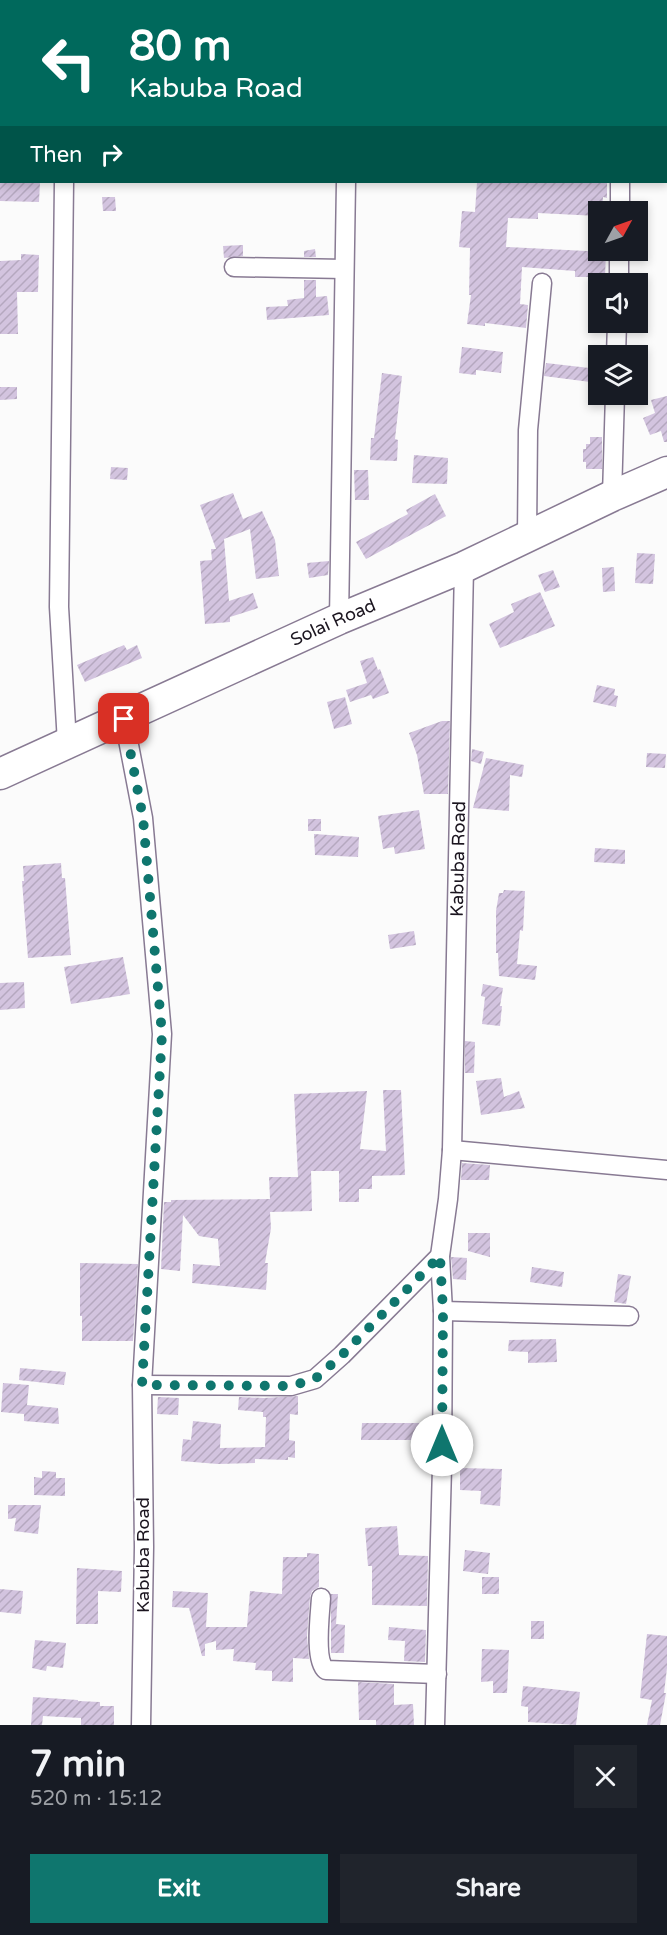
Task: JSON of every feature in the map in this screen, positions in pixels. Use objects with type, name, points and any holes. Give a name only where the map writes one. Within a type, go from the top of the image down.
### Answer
[{"type":"highway","name":"Solai Road","points":[[0,774],[339,619],[464,567],[667,472]]},
{"type":"street","points":[[64,183],[59,607],[67,743]]},
{"type":"street","points":[[339,619],[346,183]]},
{"type":"street","points":[[620,183],[620,201]]},
{"type":"street","points":[[234,267],[344,269]]},
{"type":"street","points":[[527,536],[528,430],[542,283]]},
{"type":"street","points":[[612,496],[615,405]]},
{"type":"street","name":"Kabuba Road","points":[[435,1725],[442,1467],[443,1311],[440,1256],[452,1150],[464,567]]},
{"type":"street","name":"Kabuba Road","points":[[124,719],[143,818],[162,1034],[142,1385],[144,1559],[141,1725]]},
{"type":"street","points":[[452,1150],[667,1170]]},
{"type":"street","points":[[142,1385],[291,1386],[315,1379],[342,1355],[440,1256]]},
{"type":"street","points":[[443,1311],[629,1316]]},
{"type":"street","points":[[321,1598],[320,1655],[322,1666],[326,1670],[437,1674]]},
{"type":"building","points":[[0,183],[40,183],[39,202],[0,201]]},
{"type":"building","points":[[477,183],[607,183],[607,198],[603,197],[603,201],[588,201],[588,216],[538,213],[538,219],[508,218],[506,247],[588,251],[588,261],[606,261],[605,273],[588,273],[588,277],[575,277],[575,271],[522,267],[520,304],[528,305],[526,328],[485,323],[485,326],[467,324],[471,295],[469,295],[470,248],[459,247],[462,211],[475,212]]},
{"type":"building","points":[[102,197],[115,197],[116,211],[103,211]]},
{"type":"building","points":[[243,245],[243,256],[224,258],[223,246]]},
{"type":"building","points":[[315,249],[316,257],[304,257],[304,251]]},
{"type":"building","points":[[21,254],[39,255],[38,292],[17,292],[18,334],[0,334],[0,261],[21,260]]},
{"type":"building","points":[[304,280],[316,280],[316,297],[327,296],[329,315],[267,320],[266,307],[288,306],[287,300],[304,298]]},
{"type":"building","points":[[462,347],[503,352],[501,373],[476,370],[476,375],[459,373]]},
{"type":"building","points":[[546,363],[588,368],[588,382],[544,376]]},
{"type":"building","points":[[382,373],[402,376],[395,439],[398,440],[397,461],[370,460],[371,438],[374,438]]},
{"type":"building","points":[[0,387],[17,387],[17,399],[0,400]]},
{"type":"building","points":[[667,396],[667,442],[664,442],[661,431],[650,435],[643,418],[655,413],[651,400]]},
{"type":"building","points":[[590,437],[602,437],[602,469],[586,469],[586,462],[583,462],[583,449],[586,449],[586,444],[590,444]]},
{"type":"building","points":[[414,455],[448,458],[447,484],[412,483]]},
{"type":"building","points":[[111,467],[128,468],[127,480],[110,479]]},
{"type":"building","points":[[354,470],[368,470],[369,500],[355,500]]},
{"type":"building","points":[[233,493],[243,519],[262,511],[275,540],[279,576],[256,579],[250,529],[224,539],[229,601],[253,593],[258,608],[230,617],[230,622],[205,624],[200,561],[212,560],[211,549],[216,549],[200,505]]},
{"type":"building","points":[[435,494],[446,516],[366,559],[356,542],[408,514],[406,510]]},
{"type":"building","points":[[637,553],[655,554],[653,584],[635,583]]},
{"type":"building","points":[[329,561],[328,575],[309,578],[307,563]]},
{"type":"building","points":[[614,567],[615,591],[603,592],[602,568]]},
{"type":"building","points":[[553,570],[560,587],[545,592],[538,575]]},
{"type":"building","points":[[540,592],[555,626],[500,648],[489,624],[514,612],[511,604]]},
{"type":"building","points":[[124,645],[127,650],[137,645],[142,658],[85,682],[77,665]]},
{"type":"building","points":[[373,657],[389,693],[373,699],[371,695],[350,702],[346,690],[367,683],[360,661]]},
{"type":"building","points":[[597,685],[615,689],[614,695],[618,696],[616,707],[593,702]]},
{"type":"building","points":[[345,697],[352,724],[334,729],[327,702]]},
{"type":"building","points":[[442,721],[450,721],[448,794],[424,794],[417,755],[409,733]]},
{"type":"building","points":[[472,749],[484,752],[481,764],[471,761]]},
{"type":"building","points":[[647,753],[666,754],[665,768],[646,767]]},
{"type":"building","points":[[486,758],[524,765],[522,777],[510,775],[509,811],[473,808]]},
{"type":"building","points":[[419,810],[425,849],[395,854],[394,847],[383,849],[378,816]]},
{"type":"building","points":[[308,819],[321,819],[321,831],[308,831]]},
{"type":"building","points":[[314,834],[359,837],[358,857],[315,855]]},
{"type":"building","points":[[595,848],[625,850],[625,864],[594,862]]},
{"type":"building","points":[[61,863],[62,878],[65,878],[71,955],[28,958],[22,881],[24,881],[23,866]]},
{"type":"building","points":[[504,890],[525,891],[523,931],[520,930],[517,964],[537,966],[535,980],[499,976],[498,953],[496,953],[496,911],[499,893],[503,893]]},
{"type":"building","points":[[414,931],[416,945],[390,949],[388,935]]},
{"type":"building","points":[[123,957],[130,994],[71,1004],[64,967]]},
{"type":"building","points":[[24,982],[25,1008],[0,1010],[0,983]]},
{"type":"building","points":[[483,984],[503,988],[500,1026],[482,1024],[485,997],[481,996]]},
{"type":"building","points":[[465,1041],[475,1042],[474,1073],[465,1073]]},
{"type":"building","points":[[501,1078],[504,1097],[519,1091],[525,1108],[481,1115],[476,1081]]},
{"type":"building","points":[[383,1090],[401,1090],[405,1175],[372,1176],[372,1189],[359,1189],[359,1202],[339,1202],[339,1171],[311,1171],[312,1211],[270,1212],[271,1228],[265,1263],[268,1263],[266,1290],[192,1283],[193,1264],[220,1266],[218,1239],[199,1236],[183,1215],[180,1271],[161,1269],[164,1202],[171,1202],[171,1200],[270,1199],[269,1177],[298,1177],[294,1094],[367,1091],[360,1149],[386,1151]]},
{"type":"building","points":[[462,1163],[490,1165],[489,1180],[461,1180]]},
{"type":"building","points":[[468,1233],[490,1233],[490,1257],[468,1251]]},
{"type":"building","points":[[451,1257],[467,1258],[466,1280],[453,1279]]},
{"type":"building","points":[[80,1263],[138,1264],[133,1341],[82,1341]]},
{"type":"building","points":[[532,1267],[564,1272],[562,1287],[530,1282]]},
{"type":"building","points":[[618,1274],[631,1276],[626,1304],[614,1302]]},
{"type":"building","points":[[556,1339],[557,1362],[528,1363],[528,1352],[508,1351],[509,1340]]},
{"type":"building","points":[[20,1368],[66,1372],[64,1385],[19,1380]]},
{"type":"building","points":[[3,1383],[29,1385],[27,1405],[58,1408],[59,1424],[24,1421],[24,1414],[1,1412]]},
{"type":"building","points":[[298,1396],[298,1415],[290,1414],[289,1440],[295,1441],[295,1458],[288,1457],[288,1460],[255,1459],[255,1463],[218,1464],[181,1461],[183,1439],[191,1440],[193,1421],[221,1424],[220,1448],[265,1447],[266,1417],[263,1417],[263,1412],[238,1410],[239,1397]]},
{"type":"building","points":[[158,1397],[179,1398],[178,1415],[157,1414]]},
{"type":"building","points":[[362,1423],[430,1423],[430,1440],[361,1440]]},
{"type":"building","points":[[460,1468],[502,1469],[500,1506],[480,1504],[481,1491],[460,1490]]},
{"type":"building","points":[[42,1471],[56,1472],[56,1478],[65,1478],[65,1496],[34,1495],[34,1477],[42,1478]]},
{"type":"building","points":[[8,1505],[41,1505],[38,1534],[14,1531],[16,1518],[8,1519]]},
{"type":"building","points":[[397,1526],[399,1555],[428,1556],[427,1606],[372,1605],[372,1566],[368,1566],[365,1528]]},
{"type":"building","points":[[465,1550],[490,1553],[488,1574],[463,1571]]},
{"type":"building","points":[[307,1553],[319,1554],[319,1587],[312,1591],[310,1597],[307,1636],[309,1659],[293,1658],[293,1682],[272,1681],[272,1671],[255,1670],[256,1663],[233,1661],[234,1649],[216,1650],[216,1641],[205,1644],[205,1656],[202,1656],[189,1608],[172,1607],[173,1591],[208,1593],[206,1627],[247,1627],[250,1591],[282,1594],[283,1557],[307,1557]]},
{"type":"building","points":[[77,1568],[122,1571],[121,1592],[98,1591],[98,1624],[76,1624]]},
{"type":"building","points":[[482,1577],[499,1577],[499,1594],[482,1594]]},
{"type":"building","points":[[0,1589],[23,1591],[21,1614],[0,1612]]},
{"type":"building","points":[[331,1594],[338,1594],[336,1624],[345,1625],[344,1653],[331,1653]]},
{"type":"building","points":[[531,1621],[544,1621],[544,1639],[531,1639]]},
{"type":"building","points":[[389,1627],[426,1630],[425,1662],[404,1661],[405,1641],[388,1640]]},
{"type":"building","points":[[647,1634],[667,1636],[664,1693],[666,1693],[660,1725],[647,1725],[652,1700],[640,1698]]},
{"type":"building","points":[[35,1640],[66,1643],[63,1668],[47,1666],[46,1671],[32,1668]]},
{"type":"building","points":[[482,1649],[509,1650],[507,1693],[493,1693],[493,1681],[481,1682]]},
{"type":"building","points":[[358,1682],[394,1684],[394,1705],[413,1704],[414,1725],[376,1725],[376,1720],[359,1720]]},
{"type":"building","points":[[523,1686],[580,1692],[576,1725],[528,1722],[528,1707],[521,1706]]},
{"type":"building","points":[[33,1697],[100,1702],[100,1706],[114,1706],[114,1725],[81,1725],[81,1718],[43,1716],[42,1725],[31,1725]]},
{"type":"route","points":[[124,719],[143,818],[162,1034],[142,1385],[291,1386],[315,1379],[342,1355],[440,1256],[443,1311],[442,1445]]}]
